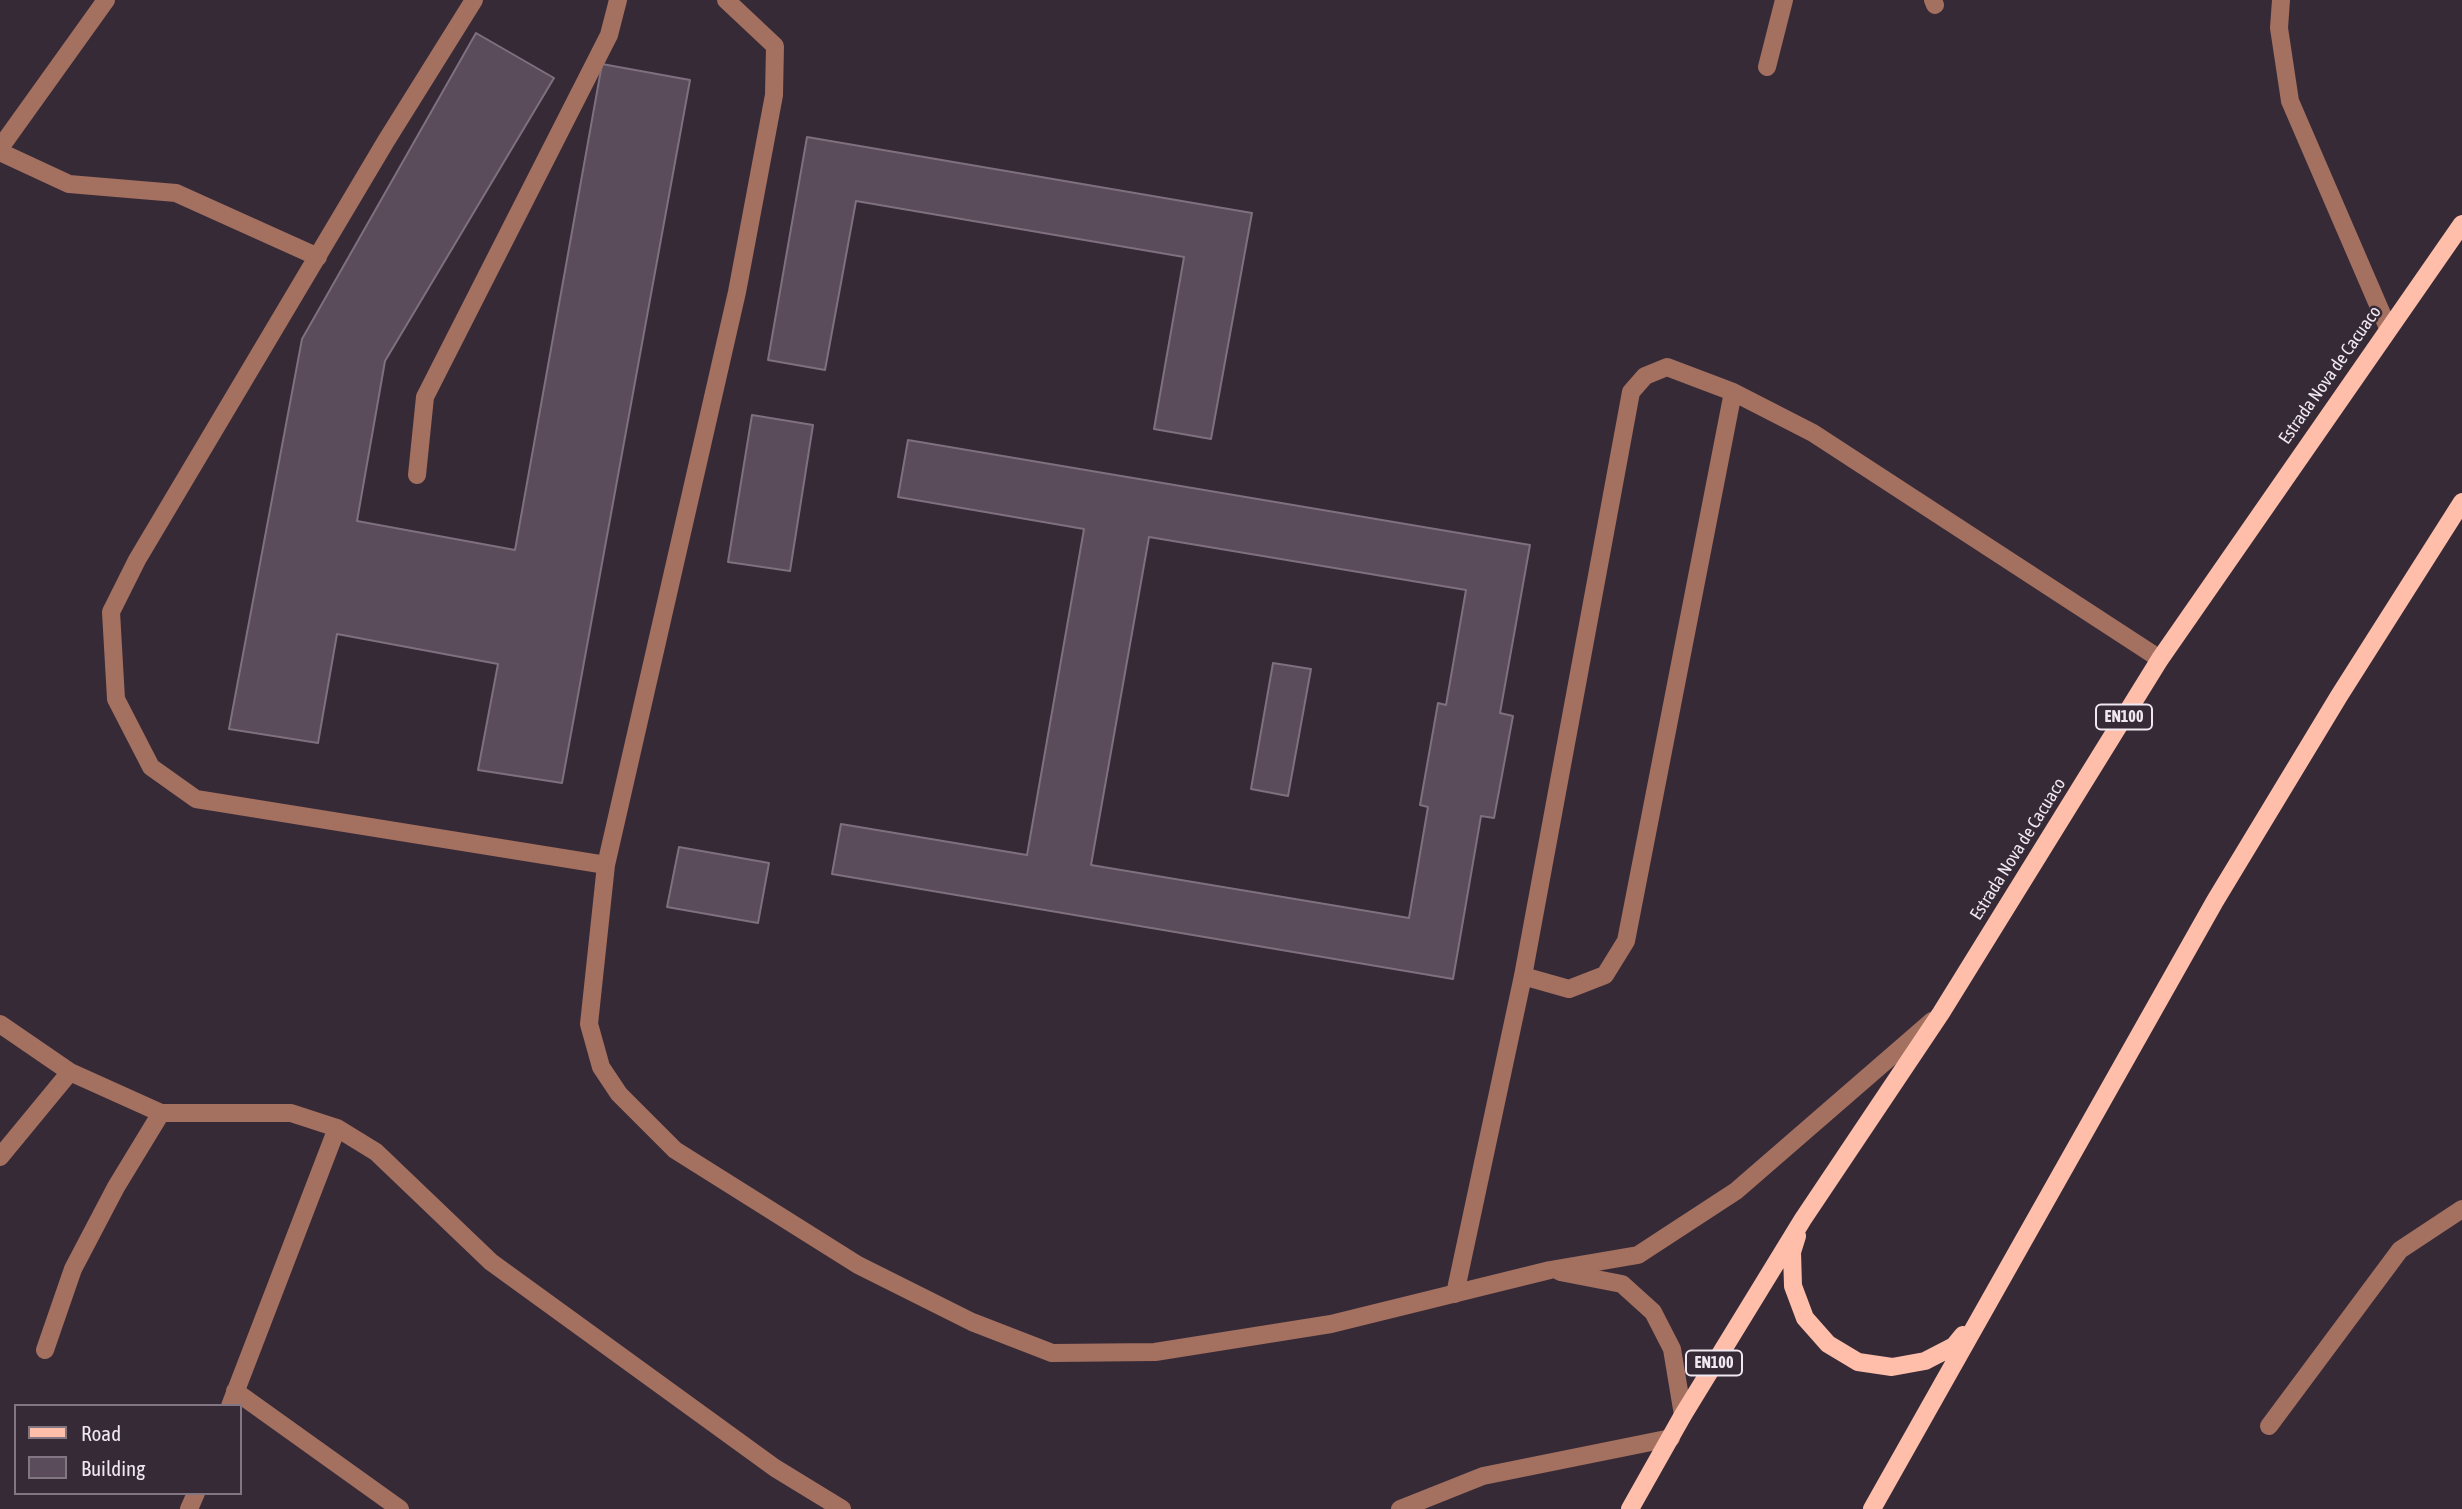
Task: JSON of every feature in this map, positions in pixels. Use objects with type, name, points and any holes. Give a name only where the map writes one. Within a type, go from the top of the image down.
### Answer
[{"type":"main road","name":"Estrada Nova de Cacuaco","points":[[1630,1509],[1682,1415],[1802,1219],[1941,1013],[2160,659],[2462,224]]},
{"type":"main road","points":[[1872,1509],[2215,901],[2339,696],[2462,502]]},
{"type":"main road","points":[[1802,1219],[1792,1252],[1793,1286],[1805,1318],[1828,1344],[1858,1362],[1892,1367],[1926,1361],[1954,1346],[1976,1321]]},
{"type":"street","points":[[106,0],[0,150],[69,184],[176,193],[318,257]]},
{"type":"street","points":[[474,0],[136,560],[111,612],[116,699],[151,768],[196,799],[606,865]]},
{"type":"street","points":[[417,475],[425,397],[609,35],[618,0]]},
{"type":"street","points":[[1767,67],[1784,0]]},
{"type":"street","points":[[2281,0],[2279,28],[2290,102],[2388,328]]},
{"type":"street","points":[[733,2],[775,46],[774,95],[737,292],[606,865],[589,1024],[601,1067],[619,1094],[675,1150],[858,1265],[972,1321],[1052,1353],[1155,1352],[1331,1324],[1550,1270],[1638,1255],[1725,1198],[1941,1013]]},
{"type":"street","points":[[1455,1294],[1522,976],[1631,392],[1645,376],[1667,368],[1733,392],[1813,433],[2160,659]]},
{"type":"street","points":[[1522,976],[1569,989],[1605,975],[1626,941],[1733,392]]},
{"type":"street","points":[[0,1024],[70,1072],[162,1113],[292,1113],[337,1128],[376,1152],[491,1262],[775,1468],[842,1509]]},
{"type":"street","points":[[0,1157],[70,1072]]},
{"type":"street","points":[[45,1350],[73,1269],[116,1187],[162,1113]]},
{"type":"street","points":[[233,1399],[337,1128]]},
{"type":"street","points":[[2269,1426],[2400,1250],[2462,1209]]},
{"type":"street","points":[[1550,1270],[1622,1284],[1653,1311],[1672,1349],[1682,1415]]},
{"type":"street","points":[[242,1405],[400,1509]]},
{"type":"street","points":[[1400,1509],[1483,1476],[1671,1438]]},
{"type":"building","points":[[476,33],[554,78],[385,361],[357,521],[515,550],[602,64],[690,80],[562,783],[478,770],[498,664],[337,634],[318,743],[229,729],[302,339]]},
{"type":"building","points":[[807,137],[1252,213],[1211,439],[1154,429],[1184,257],[856,201],[825,370],[768,360]]},
{"type":"building","points":[[752,415],[813,425],[790,571],[728,562]]},
{"type":"building","points":[[908,440],[1530,545],[1500,713],[1513,716],[1494,818],[1481,816],[1453,979],[832,874],[841,824],[1027,855],[1084,529],[898,497]],"holes":[[[1149,537],[1466,590],[1446,705],[1438,703],[1420,805],[1428,807],[1409,918],[1091,865]]]},
{"type":"building","points":[[1273,663],[1311,669],[1288,796],[1251,789]]},
{"type":"building","points":[[679,847],[769,863],[758,923],[667,907]]}]
